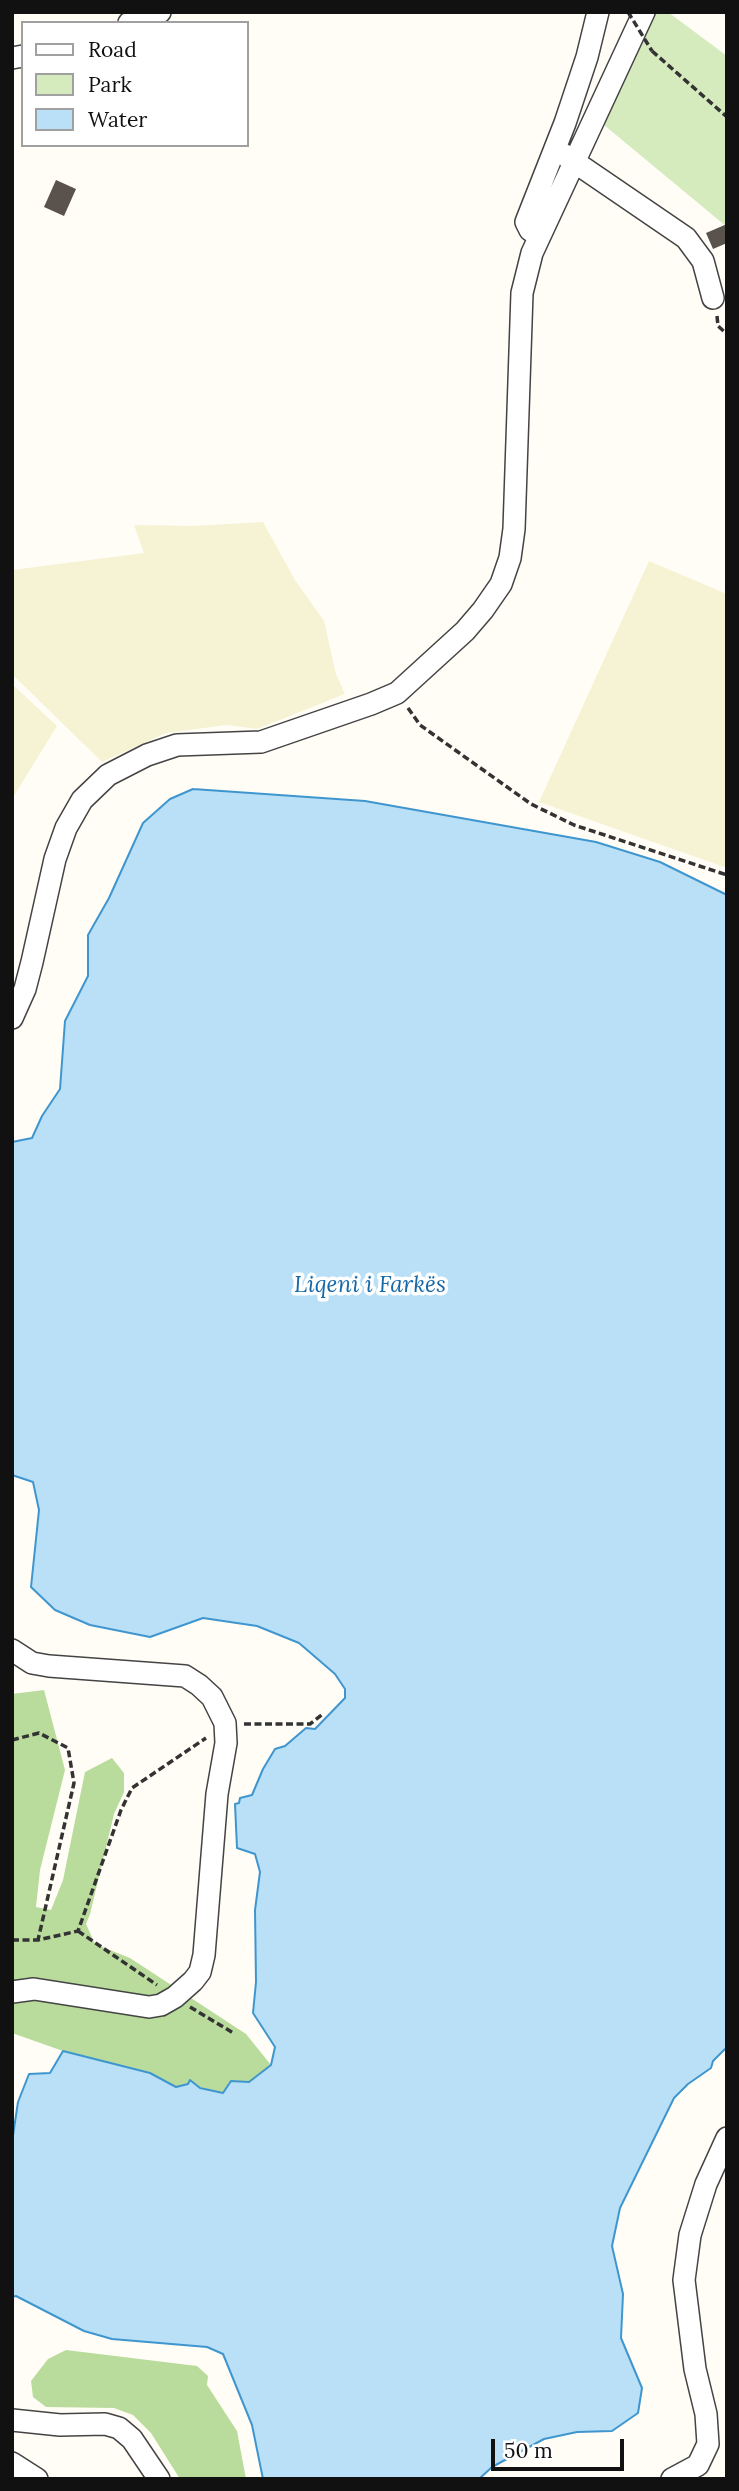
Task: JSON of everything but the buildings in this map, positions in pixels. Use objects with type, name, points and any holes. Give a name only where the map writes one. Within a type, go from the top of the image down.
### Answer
[{"type":"street","points":[[135,21],[160,12]]},
{"type":"street","points":[[539,236],[530,230],[526,222],[555,150],[587,57],[598,12]]},
{"type":"street","points":[[12,1018],[30,971],[55,859],[66,828],[82,800],[108,775],[147,755],[177,745],[261,741],[397,693],[465,631],[500,584],[510,558],[513,529],[522,293],[532,253],[644,12]]},
{"type":"street","points":[[555,150],[574,160],[686,238],[703,261],[713,298]]},
{"type":"street","points":[[12,1650],[32,1663],[49,1666],[185,1676],[212,1697],[225,1723],[226,1743],[217,1794],[204,1955],[200,1972],[193,1981],[175,1997],[161,2005],[149,2007],[34,1989],[12,1992]]},
{"type":"street","points":[[672,2479],[698,2465],[708,2444],[706,2414],[695,2369],[684,2280],[690,2235],[706,2184],[727,2138]]},
{"type":"street","points":[[12,2420],[61,2425],[105,2424],[119,2428],[132,2439],[159,2479]]},
{"type":"street","points":[[12,2463],[37,2479]]},
{"type":"path","points":[[628,12],[652,51],[727,117]]},
{"type":"path","points":[[397,693],[420,724],[531,804],[574,825],[727,875]]},
{"type":"path","points":[[12,1940],[38,1940],[78,1931],[121,1810],[132,1788],[202,1742],[225,1723],[310,1724],[324,1713]]},
{"type":"path","points":[[12,1740],[39,1733],[68,1748],[74,1783],[38,1940]]},
{"type":"shaded area","points":[[263,522],[295,580],[324,621],[336,674],[345,694],[257,729],[227,725],[166,733],[102,762],[12,674],[12,570],[144,553],[134,525],[193,526]]},
{"type":"shaded area","points":[[649,561],[727,594],[727,868],[539,802]]},
{"type":"shaded area","points":[[12,684],[57,726],[12,799]]},
{"type":"green space","points":[[649,12],[668,12],[727,56],[727,227],[598,120]]},
{"type":"green space","points":[[44,1690],[65,1770],[40,1870],[36,1907],[51,1910],[63,1880],[85,1772],[112,1758],[124,1773],[124,1792],[114,1814],[86,1924],[95,1944],[130,1958],[246,2034],[271,2065],[249,2082],[223,2093],[188,2084],[176,2087],[150,2073],[63,2051],[12,2033],[12,1694]]},
{"type":"green space","points":[[66,2350],[197,2366],[208,2376],[207,2385],[237,2431],[246,2479],[180,2479],[151,2433],[133,2415],[114,2408],[46,2407],[33,2397],[31,2381],[48,2359]]},
{"type":"water","name":"Liqeni i Farkës","points":[[193,789],[365,801],[596,842],[660,862],[727,895],[727,2047],[713,2061],[711,2068],[674,2098],[620,2208],[612,2246],[623,2294],[621,2338],[642,2388],[638,2413],[612,2431],[577,2432],[544,2439],[492,2467],[479,2479],[263,2479],[252,2425],[223,2354],[207,2347],[112,2339],[84,2331],[16,2296],[12,2297],[12,2142],[18,2102],[29,2074],[50,2073],[63,2051],[150,2073],[176,2087],[188,2084],[190,2080],[200,2088],[223,2093],[231,2081],[249,2082],[271,2065],[275,2047],[253,2013],[256,1982],[255,1910],[260,1872],[255,1854],[237,1848],[235,1804],[239,1803],[240,1798],[252,1795],[275,1749],[285,1746],[306,1728],[315,1729],[345,1698],[345,1689],[335,1674],[299,1643],[257,1626],[203,1618],[150,1637],[90,1625],[55,1610],[31,1587],[39,1510],[33,1482],[12,1475],[12,1142],[32,1138],[42,1116],[60,1089],[65,1021],[88,976],[88,935],[109,898],[143,823],[170,799]]}]
